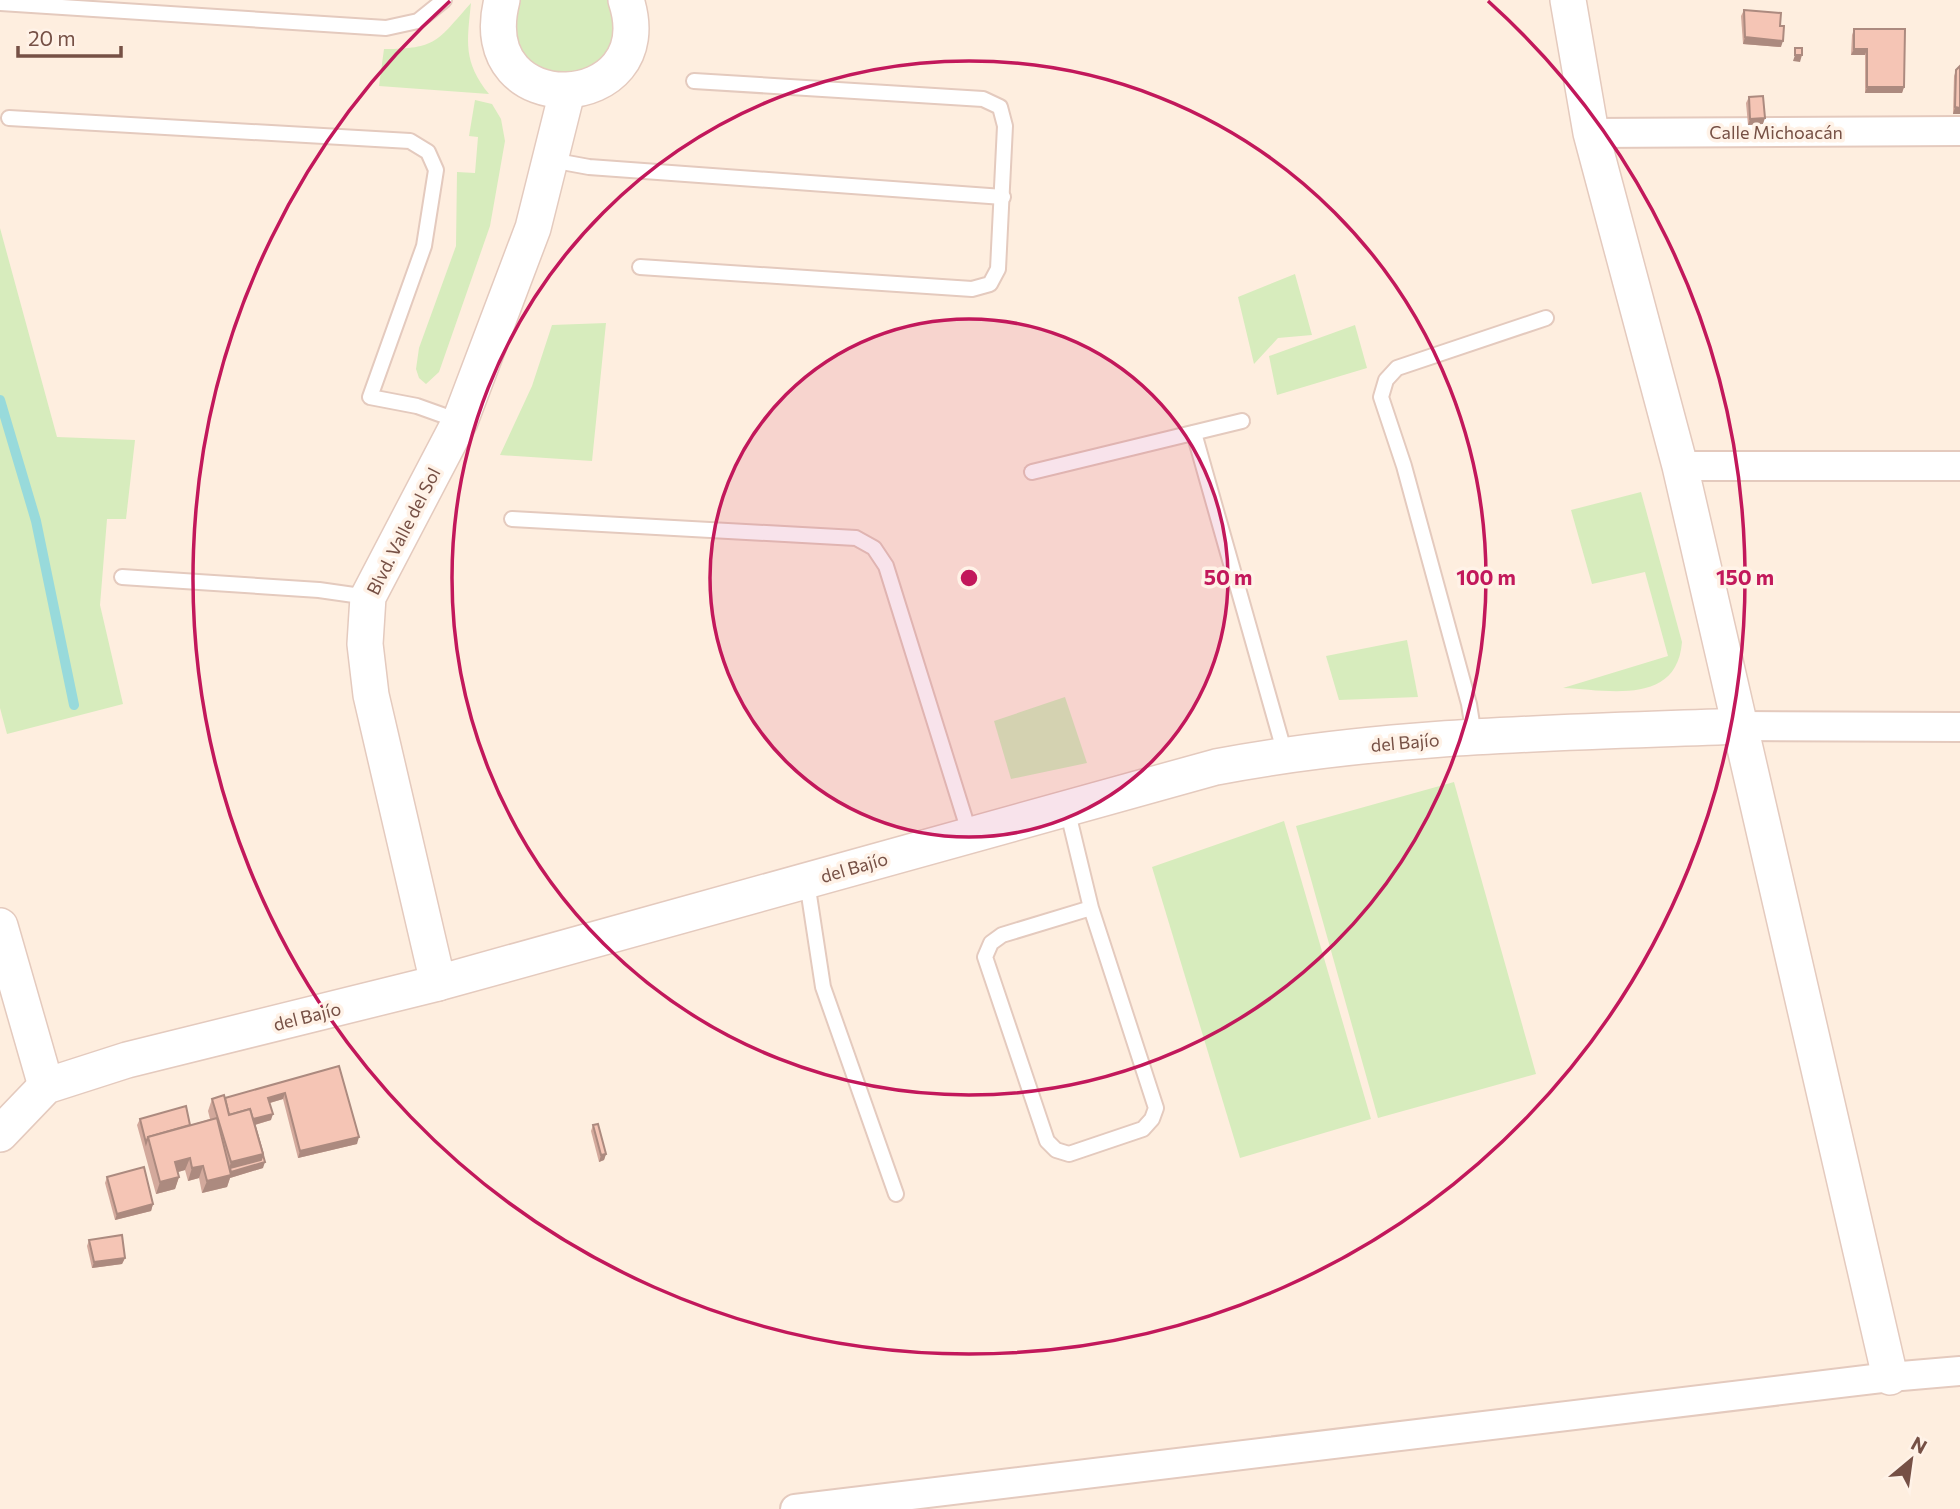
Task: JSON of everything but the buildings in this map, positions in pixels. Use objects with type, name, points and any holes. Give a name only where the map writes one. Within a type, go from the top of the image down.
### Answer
[{"type":"street","points":[[502,0],[498,37],[515,71],[539,87],[567,92],[603,80],[617,67],[627,51],[632,32],[626,0]]},
{"type":"street","points":[[1568,0],[1591,133],[1679,466],[1742,726],[1890,1377]]},
{"type":"street","name":"Blvd. Valle del Sol","points":[[438,983],[371,695],[365,644],[368,597],[460,421],[533,228],[567,92]]},
{"type":"street","name":"Calle Michoacán","points":[[1591,133],[1960,131]]},
{"type":"street","points":[[1679,466],[1960,466]]},
{"type":"street","points":[[1742,726],[1960,727]]},
{"type":"street","name":"del Bajío","points":[[0,1134],[47,1086],[127,1060],[438,983],[1216,767],[1285,754],[1474,736],[1742,726]]},
{"type":"street","points":[[0,926],[47,1086]]},
{"type":"street","points":[[795,1509],[1890,1377],[1960,1371]]},
{"type":"lane","points":[[0,3],[386,28],[418,21],[444,0]]},
{"type":"lane","points":[[640,267],[972,289],[989,284],[998,269],[1005,126],[1000,107],[982,99],[694,81]]},
{"type":"lane","points":[[9,118],[410,141],[428,152],[436,170],[424,246],[370,397],[417,406],[460,421]]},
{"type":"lane","points":[[549,159],[589,167],[1003,197]]},
{"type":"lane","points":[[1474,736],[1469,704],[1404,466],[1381,397],[1386,380],[1397,368],[1546,317]]},
{"type":"lane","points":[[1032,472],[1242,421]]},
{"type":"lane","points":[[1194,433],[1285,754]]},
{"type":"lane","points":[[512,519],[856,538],[874,548],[886,566],[970,835]]},
{"type":"lane","points":[[122,577],[319,590],[368,597]]},
{"type":"lane","points":[[1066,808],[1091,908],[1156,1108],[1152,1119],[1143,1129],[1069,1154],[1056,1150],[1047,1141],[985,957],[991,943],[1002,935],[1091,908]]},
{"type":"lane","points":[[807,881],[823,987],[896,1194]]},
{"type":"green space","points":[[519,0],[612,0],[616,41],[595,69],[563,74],[536,67],[519,46],[515,16]]},
{"type":"green space","points":[[471,3],[469,51],[475,72],[489,94],[379,86],[384,49],[415,47],[435,40]]},
{"type":"green space","points":[[475,100],[492,104],[501,119],[505,141],[490,226],[439,372],[426,384],[419,378],[416,369],[419,348],[456,246],[457,172],[475,173],[478,137],[469,136]]},
{"type":"green space","points":[[0,228],[57,437],[135,440],[126,519],[107,519],[100,605],[123,704],[7,734],[0,708]]},
{"type":"green space","points":[[1295,274],[1312,335],[1278,338],[1254,364],[1238,297]]},
{"type":"green space","points":[[606,323],[592,461],[500,455],[532,386],[552,325]]},
{"type":"green space","points":[[1355,325],[1367,368],[1277,395],[1269,356]]},
{"type":"green space","points":[[1641,492],[1682,642],[1677,662],[1668,676],[1654,685],[1638,690],[1563,688],[1668,656],[1645,572],[1592,584],[1571,510]]},
{"type":"green space","points":[[1407,640],[1418,697],[1339,700],[1326,656]]},
{"type":"green space","points":[[1065,697],[1087,763],[1011,779],[994,721]]},
{"type":"green space","points":[[1454,782],[1536,1074],[1378,1118],[1296,826]]},
{"type":"green space","points":[[1284,821],[1371,1119],[1240,1158],[1152,867]]},
{"type":"waterway","points":[[0,400],[36,521],[74,705]]}]
